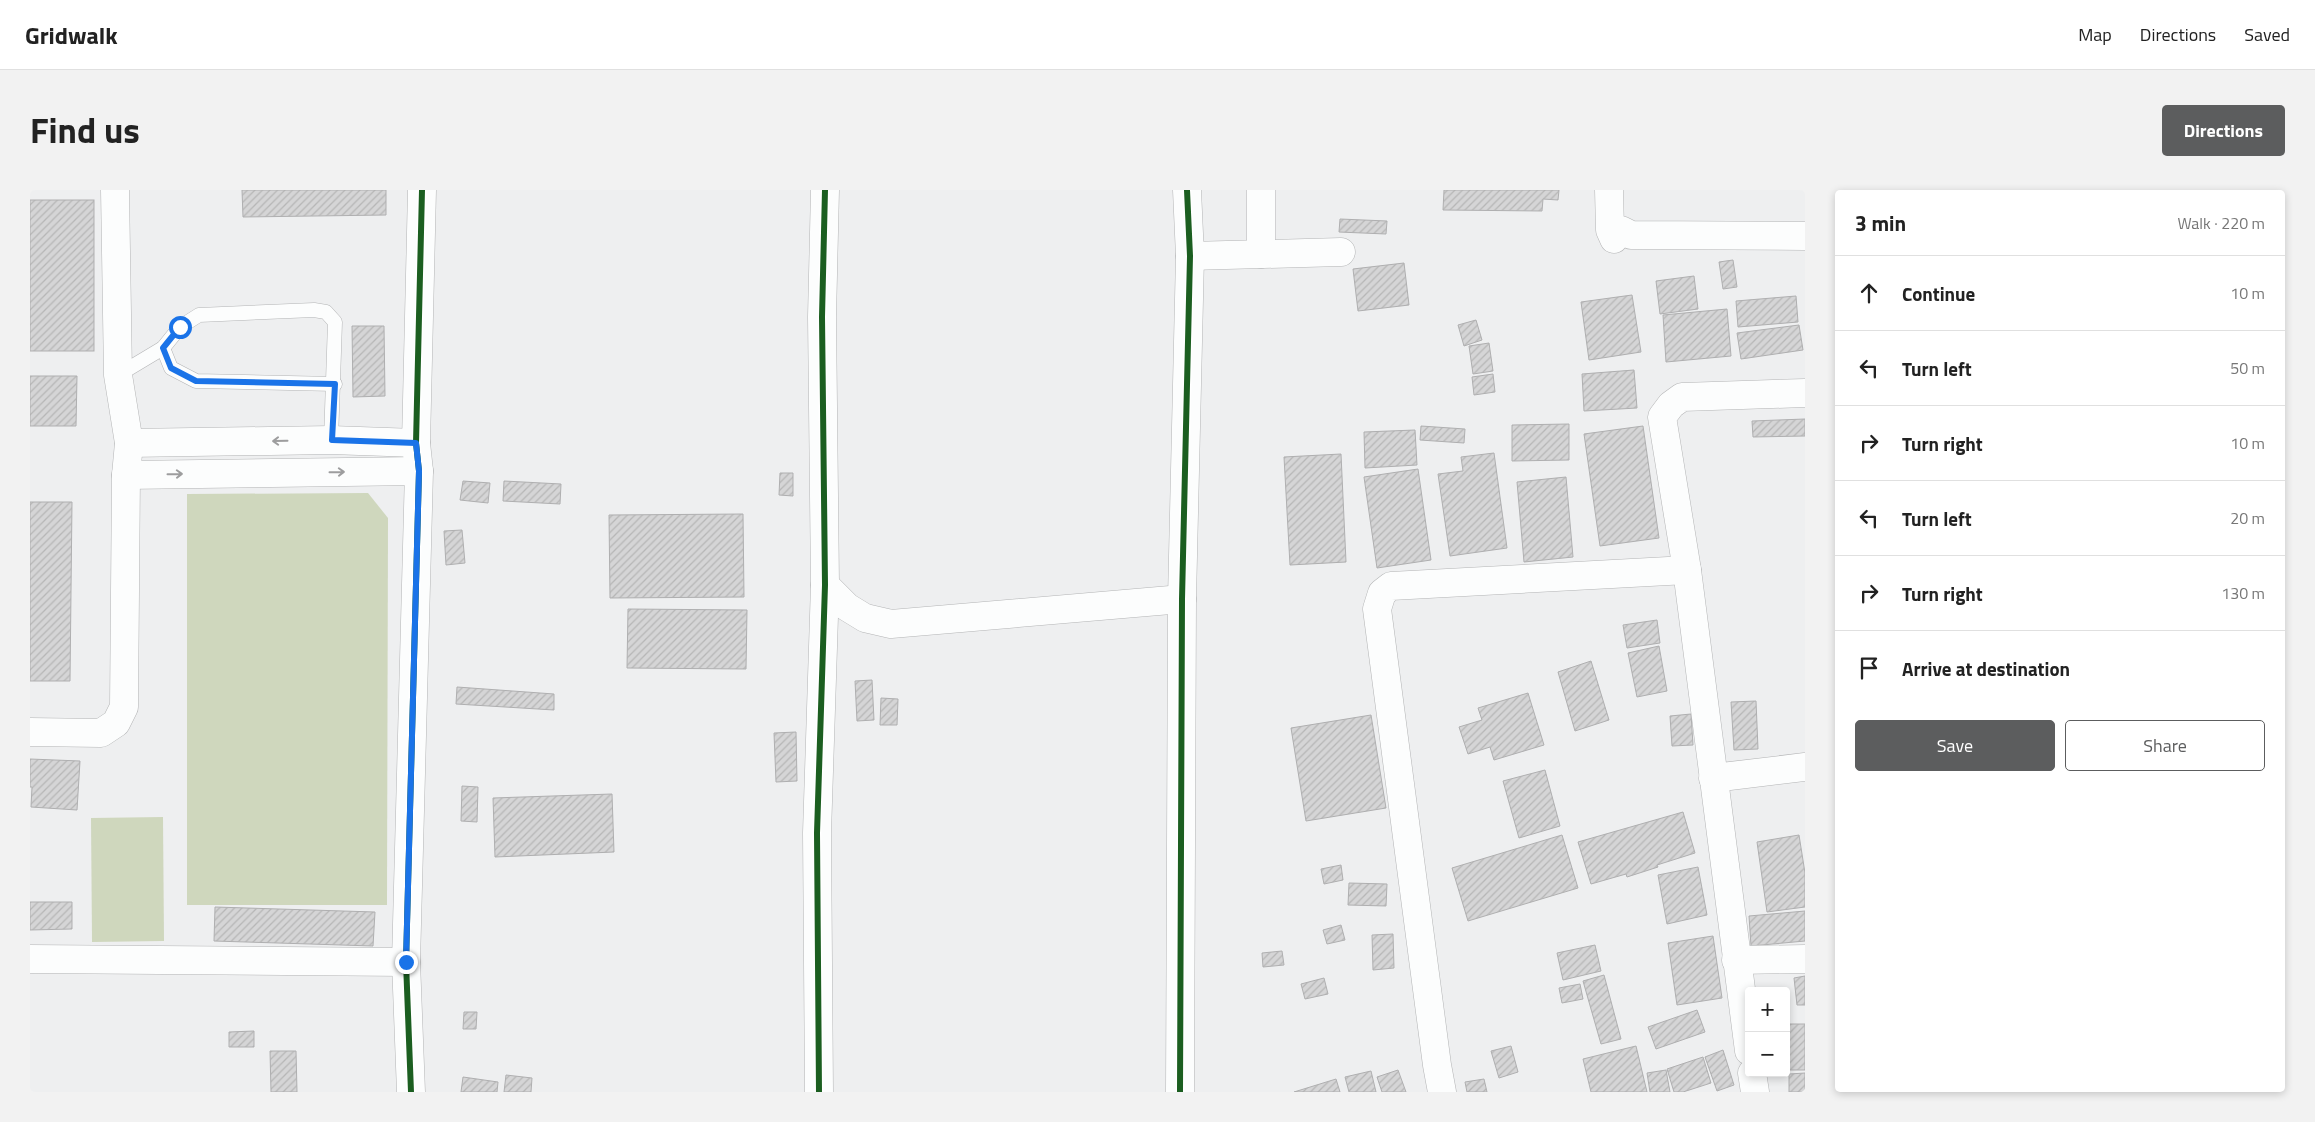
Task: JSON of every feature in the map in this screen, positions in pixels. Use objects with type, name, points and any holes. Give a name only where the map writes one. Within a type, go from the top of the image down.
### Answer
[{"type":"street","points":[[30,732],[101,734],[116,723],[124,707],[126,475],[129,443],[118,375],[115,190]]},
{"type":"street","points":[[411,1092],[406,962],[419,471],[416,443],[422,190]]},
{"type":"street","points":[[819,1092],[817,833],[825,585],[822,317],[825,190]]},
{"type":"street","points":[[1180,1092],[1182,599],[1190,256],[1187,190]]},
{"type":"street","points":[[1260,190],[1261,254]]},
{"type":"street","points":[[1609,190],[1610,230],[1614,239],[1621,230],[1632,234],[1805,236]]},
{"type":"street","points":[[1190,256],[1341,252]]},
{"type":"street","points":[[1746,1032],[1687,570],[1662,417],[1671,405],[1682,397],[1805,393]]},
{"type":"street","points":[[129,443],[332,440],[416,443]]},
{"type":"street","points":[[126,475],[419,471]]},
{"type":"street","points":[[1442,1092],[1436,1065],[1377,609],[1382,593],[1390,586],[1687,570]]},
{"type":"street","points":[[825,585],[847,607],[864,618],[891,624],[1182,599]]},
{"type":"street","points":[[1713,778],[1805,767]]},
{"type":"street","points":[[30,959],[406,962]]},
{"type":"street","points":[[1736,960],[1805,960]]},
{"type":"street","points":[[1753,1077],[1755,1092]]},
{"type":"lane","points":[[118,375],[163,348],[180,327],[199,315],[314,310],[326,312],[335,322],[335,384],[332,440]]},
{"type":"lane","points":[[163,348],[171,368],[196,381],[335,384]]},
{"type":"green space","points":[[368,493],[388,518],[387,905],[187,905],[187,494]]},
{"type":"green space","points":[[163,817],[164,941],[92,942],[91,818]]},
{"type":"building","points":[[242,190],[386,190],[386,215],[243,217]]},
{"type":"building","points":[[1444,190],[1559,190],[1558,200],[1543,199],[1542,211],[1443,210]]},
{"type":"building","points":[[30,200],[94,200],[94,351],[30,351]]},
{"type":"building","points":[[1340,219],[1387,221],[1386,234],[1339,232]]},
{"type":"building","points":[[1733,260],[1737,287],[1723,289],[1719,262]]},
{"type":"building","points":[[1404,263],[1409,305],[1358,311],[1353,269]]},
{"type":"building","points":[[1694,276],[1698,309],[1660,314],[1656,281]]},
{"type":"building","points":[[1632,295],[1641,352],[1589,360],[1581,302]]},
{"type":"building","points":[[1796,296],[1798,322],[1738,327],[1736,301]]},
{"type":"building","points":[[1727,309],[1731,356],[1666,362],[1663,315]]},
{"type":"building","points":[[1476,320],[1482,340],[1464,346],[1458,325]]},
{"type":"building","points":[[1799,325],[1803,350],[1741,359],[1737,333]]},
{"type":"building","points":[[352,326],[384,326],[385,396],[353,397]]},
{"type":"building","points":[[1489,343],[1493,371],[1473,374],[1469,346]]},
{"type":"building","points":[[1634,370],[1637,408],[1584,411],[1582,374]]},
{"type":"building","points":[[1493,374],[1495,392],[1474,395],[1472,377]]},
{"type":"building","points":[[30,376],[77,376],[76,426],[30,426]]},
{"type":"building","points":[[1805,419],[1805,436],[1753,437],[1752,421]]},
{"type":"building","points":[[1569,424],[1569,460],[1512,461],[1512,425]]},
{"type":"building","points":[[1421,426],[1465,429],[1464,443],[1420,440]]},
{"type":"building","points":[[1643,426],[1659,538],[1600,546],[1584,434]]},
{"type":"building","points":[[1415,430],[1417,465],[1365,468],[1364,432]]},
{"type":"building","points":[[1494,453],[1507,548],[1450,556],[1438,474],[1463,471],[1461,457]]},
{"type":"building","points":[[1341,454],[1346,562],[1290,565],[1284,457]]},
{"type":"building","points":[[1418,469],[1431,560],[1377,568],[1364,477]]},
{"type":"building","points":[[780,473],[793,473],[793,496],[779,495]]},
{"type":"building","points":[[1566,477],[1573,557],[1524,562],[1517,482]]},
{"type":"building","points":[[463,481],[490,483],[488,503],[460,500]]},
{"type":"building","points":[[504,481],[561,484],[560,504],[503,501]]},
{"type":"building","points":[[30,502],[72,502],[70,681],[30,681]]},
{"type":"building","points":[[743,514],[744,597],[610,598],[609,515]]},
{"type":"building","points":[[462,530],[465,563],[446,565],[444,531]]},
{"type":"building","points":[[628,609],[747,610],[746,669],[627,668]]},
{"type":"building","points":[[1657,620],[1660,643],[1627,648],[1623,625]]},
{"type":"building","points":[[1659,646],[1667,691],[1637,697],[1628,653]]},
{"type":"building","points":[[1591,661],[1609,720],[1575,731],[1558,672]]},
{"type":"building","points":[[872,680],[874,720],[857,721],[855,681]]},
{"type":"building","points":[[457,687],[554,694],[554,710],[456,704]]},
{"type":"building","points":[[1528,693],[1544,745],[1494,760],[1490,747],[1468,754],[1459,727],[1482,720],[1478,708]]},
{"type":"building","points":[[881,698],[898,699],[897,725],[880,725]]},
{"type":"building","points":[[1756,701],[1758,749],[1734,750],[1731,702]]},
{"type":"building","points":[[1691,714],[1693,745],[1672,746],[1670,716]]},
{"type":"building","points":[[1371,715],[1386,808],[1306,821],[1291,728]]},
{"type":"building","points":[[796,732],[797,781],[776,782],[774,733]]},
{"type":"building","points":[[30,759],[80,761],[77,810],[31,807]]},
{"type":"building","points":[[1545,770],[1560,826],[1519,838],[1503,781]]},
{"type":"building","points":[[462,786],[478,787],[477,822],[461,821]]},
{"type":"building","points":[[612,794],[614,852],[495,857],[493,798]]},
{"type":"building","points":[[1683,812],[1695,853],[1627,877],[1626,874],[1591,884],[1578,842]]},
{"type":"building","points":[[1562,835],[1578,888],[1468,921],[1452,868]]},
{"type":"building","points":[[1799,835],[1805,873],[1805,907],[1767,912],[1757,842]]},
{"type":"building","points":[[1341,865],[1343,880],[1324,884],[1321,869]]},
{"type":"building","points":[[1698,867],[1707,915],[1667,924],[1658,875]]},
{"type":"building","points":[[1349,883],[1387,884],[1386,906],[1348,905]]},
{"type":"building","points":[[30,902],[72,902],[72,929],[30,930]]},
{"type":"building","points":[[215,907],[375,912],[373,946],[214,941]]},
{"type":"building","points":[[1805,911],[1805,941],[1751,946],[1749,916]]},
{"type":"building","points":[[1341,925],[1345,940],[1327,944],[1323,930]]},
{"type":"building","points":[[1393,934],[1394,968],[1373,970],[1372,935]]},
{"type":"building","points":[[1713,936],[1722,998],[1677,1005],[1668,943]]},
{"type":"building","points":[[1595,945],[1601,971],[1563,980],[1557,953]]},
{"type":"building","points":[[1282,951],[1284,965],[1263,967],[1262,953]]},
{"type":"building","points":[[1604,975],[1621,1039],[1601,1044],[1583,981]]},
{"type":"building","points":[[1805,976],[1805,1005],[1797,1005],[1794,978]]},
{"type":"building","points":[[1324,978],[1328,994],[1305,999],[1301,984]]},
{"type":"building","points":[[1580,984],[1583,999],[1562,1003],[1559,988]]},
{"type":"building","points":[[1697,1010],[1705,1032],[1656,1049],[1648,1027]]},
{"type":"building","points":[[464,1012],[477,1012],[476,1029],[463,1029]]},
{"type":"building","points":[[1790,1024],[1805,1024],[1805,1070],[1790,1070]]},
{"type":"building","points":[[254,1031],[254,1047],[229,1047],[229,1032]]},
{"type":"building","points":[[1511,1046],[1518,1072],[1499,1078],[1491,1051]]},
{"type":"building","points":[[1636,1046],[1647,1092],[1591,1092],[1583,1059]]},
{"type":"building","points":[[1723,1050],[1734,1085],[1717,1091],[1705,1057]]},
{"type":"building","points":[[270,1051],[296,1051],[297,1092],[271,1092]]},
{"type":"building","points":[[1703,1057],[1711,1083],[1683,1092],[1674,1092],[1667,1069]]},
{"type":"building","points":[[1398,1070],[1406,1092],[1382,1092],[1377,1077]]},
{"type":"building","points":[[1666,1070],[1670,1092],[1650,1092],[1647,1073]]},
{"type":"building","points":[[1371,1071],[1376,1092],[1349,1092],[1345,1077]]},
{"type":"building","points":[[1805,1073],[1805,1092],[1789,1092],[1790,1074]]},
{"type":"building","points":[[506,1075],[532,1078],[531,1092],[504,1092]]},
{"type":"building","points":[[463,1077],[498,1082],[497,1092],[461,1092]]},
{"type":"building","points":[[1336,1079],[1340,1092],[1294,1092]]},
{"type":"building","points":[[1484,1079],[1487,1092],[1467,1092],[1465,1082]]},
{"type":"cycle path","points":[[411,1092],[406,962],[419,471],[416,443],[422,190]]},
{"type":"cycle path","points":[[819,1092],[817,833],[825,585],[822,317],[825,190]]},
{"type":"cycle path","points":[[1180,1092],[1182,599],[1190,256],[1187,190]]},
{"type":"route","points":[[180,327],[163,348],[171,368],[196,381],[335,384],[332,440],[416,443],[419,471],[406,962]]}]
